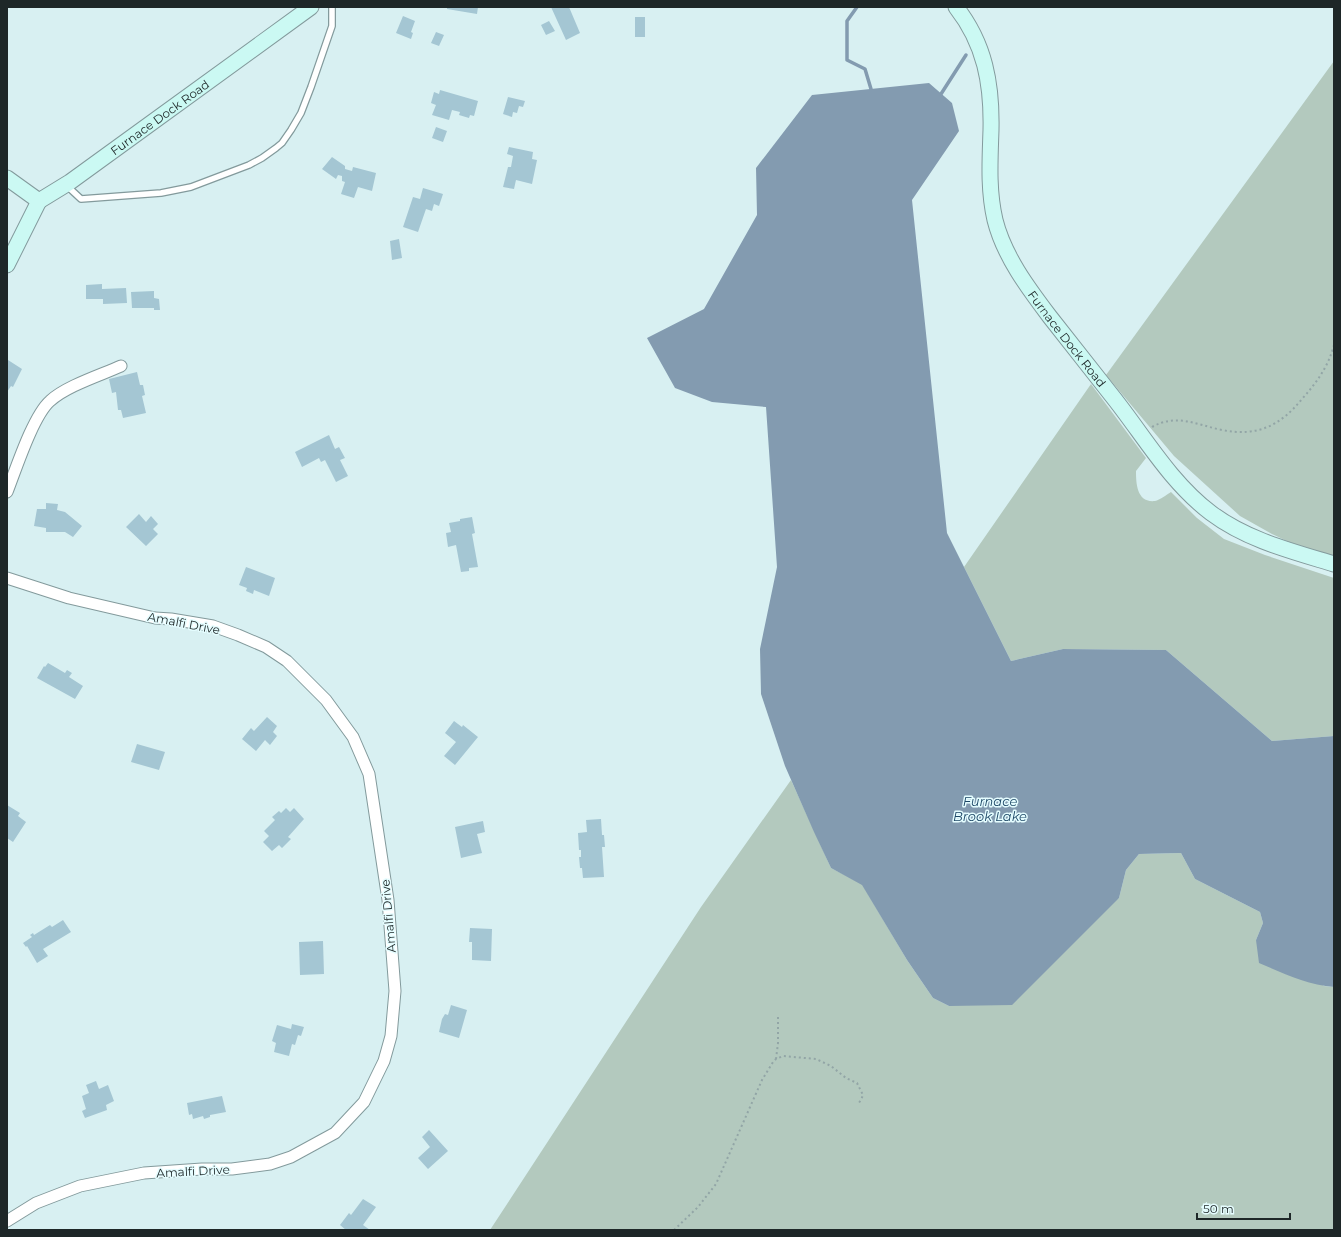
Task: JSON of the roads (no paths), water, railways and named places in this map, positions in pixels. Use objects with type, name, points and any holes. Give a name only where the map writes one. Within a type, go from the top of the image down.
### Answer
[{"type":"street","name":"Furnace Dock Road","points":[[39,201],[66,184],[311,7]]},
{"type":"street","name":"Furnace Dock Road","points":[[956,7],[972,31],[981,51],[987,72],[991,103],[990,185],[995,220],[1002,240],[1015,266],[1033,294],[1179,484],[1205,508],[1221,520],[1266,542],[1334,564]]},
{"type":"street","points":[[7,178],[39,201],[9,261]]},
{"type":"street","points":[[7,492],[40,413],[50,401],[66,390],[121,366]]},
{"type":"street","name":"Amalfi Drive","points":[[7,578],[69,598],[155,618],[213,626],[238,635],[266,647],[286,661],[326,700],[352,737],[369,774],[388,900],[395,990],[391,1036],[384,1061],[364,1102],[335,1133],[291,1158],[270,1164],[232,1169],[202,1169],[144,1173],[80,1186],[36,1203],[7,1221]]},
{"type":"lane","points":[[66,184],[81,199],[161,193],[191,187],[244,167],[262,158],[282,143],[301,113],[332,26],[332,7]]},
{"type":"water","name":"Furnace Brook Lake","points":[[929,83],[952,103],[959,131],[912,200],[947,533],[1011,661],[1063,649],[1166,650],[1272,741],[1334,736],[1334,987],[1314,984],[1259,963],[1256,940],[1263,923],[1260,912],[1195,879],[1181,853],[1139,854],[1126,870],[1119,898],[1012,1005],[949,1006],[933,998],[907,960],[862,885],[831,868],[814,832],[785,766],[761,694],[760,649],[777,567],[766,407],[712,402],[675,388],[647,338],[704,309],[757,215],[756,168],[812,95]]},
{"type":"waterway","points":[[857,7],[847,21],[847,60],[865,69],[871,89]]},
{"type":"waterway","points":[[941,94],[966,55]]}]
